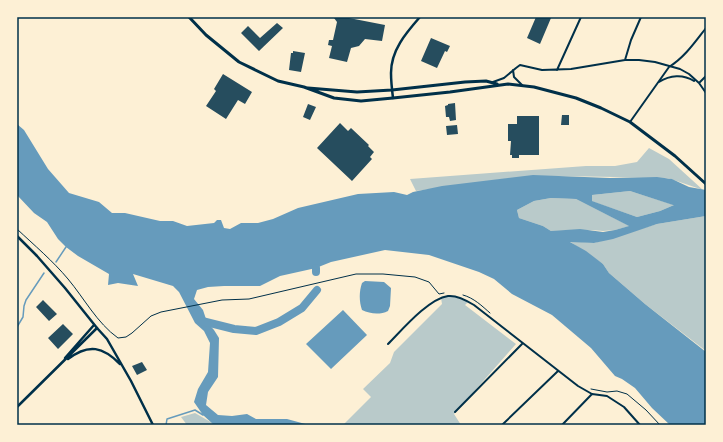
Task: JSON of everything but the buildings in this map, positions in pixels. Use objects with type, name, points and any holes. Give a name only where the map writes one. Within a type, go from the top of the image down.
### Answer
[{"type":"main road","points":[[189,17],[206,36],[239,62],[278,81],[304,87],[334,98],[361,101],[463,91],[500,84]]},
{"type":"main road","points":[[393,98],[391,73],[396,49],[420,17]]},
{"type":"main road","points":[[304,87],[357,92],[392,90],[465,82],[492,82],[522,85],[576,98],[630,122],[675,156],[706,184]]},
{"type":"main road","points":[[17,236],[65,288],[107,340],[153,425]]},
{"type":"main road","points":[[59,367],[94,325]]},
{"type":"main road","points":[[59,367],[97,328]]},
{"type":"main road","points":[[17,407],[70,357],[86,349],[100,349],[106,352],[123,368]]},
{"type":"street","points":[[557,70],[581,17]]},
{"type":"street","points":[[625,60],[631,40],[641,17]]},
{"type":"street","points":[[630,122],[669,66],[677,62],[691,48],[706,28]]},
{"type":"street","points":[[492,82],[504,78],[520,65],[542,70],[571,70],[625,60],[647,61],[680,69],[689,74],[699,83],[706,93]]},
{"type":"street","points":[[513,70],[514,77],[522,85]]},
{"type":"street","points":[[656,85],[667,78],[677,76],[689,78],[699,83]]},
{"type":"street","points":[[699,83],[706,76]]},
{"type":"street","points":[[388,344],[431,303],[448,296],[464,299],[474,305],[522,344],[578,386],[592,394],[607,396],[624,407],[640,425]]},
{"type":"street","points":[[455,412],[522,344]]},
{"type":"street","points":[[502,425],[558,371]]},
{"type":"street","points":[[562,425],[592,394]]},
{"type":"street","points":[[633,425],[637,421]]},
{"type":"path","points":[[17,229],[67,278],[96,315],[118,338],[126,337],[151,316],[161,312],[208,302]]},
{"type":"path","points":[[613,391],[627,394],[646,410],[660,425]]},
{"type":"shaded area","points":[[649,148],[669,159],[703,190],[668,178],[560,176],[504,179],[416,191],[410,179],[586,166],[615,166],[637,162]]},
{"type":"shaded area","points":[[630,191],[674,205],[660,211],[637,217],[591,201],[592,195]]},
{"type":"shaded area","points":[[551,198],[576,199],[630,226],[615,230],[603,231],[551,231],[543,226],[519,218],[517,210],[534,201]]},
{"type":"shaded area","points":[[706,216],[706,351],[645,304],[609,273],[603,264],[569,241],[594,243],[657,224]]},
{"type":"shaded area","points":[[448,296],[468,302],[465,305],[516,344],[454,414],[461,425],[343,425],[371,397],[363,389],[390,363],[394,352],[442,304],[441,298]]},
{"type":"shaded area","points":[[195,413],[214,424],[219,425],[187,425],[181,417]]},
{"type":"water","points":[[17,124],[24,130],[48,169],[69,193],[99,202],[112,213],[125,213],[160,221],[173,221],[187,226],[214,223],[217,220],[221,220],[224,228],[230,229],[241,223],[258,223],[273,219],[298,208],[358,194],[394,192],[407,195],[413,192],[442,186],[533,175],[610,178],[657,177],[672,179],[689,187],[706,190],[706,216],[657,224],[613,239],[594,243],[570,242],[586,251],[603,264],[609,273],[645,304],[706,352],[706,425],[670,425],[652,408],[635,388],[615,376],[591,348],[552,315],[512,294],[494,279],[479,272],[429,255],[385,250],[331,262],[316,268],[280,276],[260,286],[208,287],[197,290],[194,299],[203,310],[207,322],[219,338],[218,377],[208,392],[206,405],[218,415],[232,416],[247,414],[256,419],[287,419],[309,425],[214,425],[203,415],[194,402],[198,389],[208,372],[210,343],[204,331],[195,323],[179,292],[173,286],[133,274],[138,286],[118,283],[108,285],[109,274],[78,256],[66,247],[58,239],[47,222],[34,213],[17,195]],"holes":[[[630,191],[673,205],[674,205],[660,211],[637,217],[592,201],[592,195]],[[551,198],[576,199],[629,226],[603,232],[580,229],[551,231],[543,226],[519,218],[517,210],[534,201]]]},
{"type":"water","points":[[365,281],[384,282],[391,288],[390,306],[388,311],[375,314],[362,310],[360,304],[360,293],[362,283]]},
{"type":"water","points":[[343,310],[367,335],[331,369],[306,344]]},
{"type":"waterway","points":[[56,262],[66,247]]},
{"type":"waterway","points":[[17,327],[23,317],[26,300],[44,273]]},
{"type":"waterway","points":[[202,321],[234,329],[256,331],[279,322],[302,308],[317,290]]},
{"type":"waterway","points":[[166,425],[167,419],[195,410],[203,415]]}]
